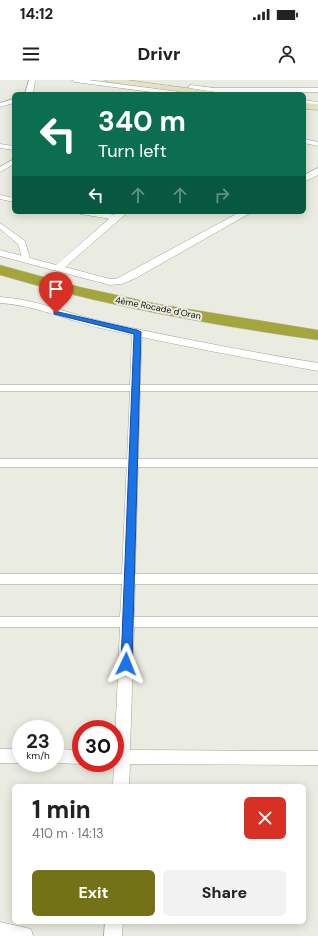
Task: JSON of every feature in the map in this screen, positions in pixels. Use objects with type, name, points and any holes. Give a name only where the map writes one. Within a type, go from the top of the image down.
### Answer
[{"type":"highway","points":[[0,264],[42,272],[58,268]]},
{"type":"highway","name":"4ème Rocade d'Oran","points":[[0,270],[56,286],[139,305],[223,321],[318,334]]},
{"type":"highway","points":[[80,275],[77,281],[82,284],[114,292],[318,334]]},
{"type":"highway","name":"4ème Rocade d'Oran","points":[[0,285],[51,299],[143,320],[318,350]]},
{"type":"main road","points":[[109,80],[185,91],[215,92]]},
{"type":"main road","points":[[306,104],[318,108]]},
{"type":"street","points":[[29,92],[32,80]]},
{"type":"street","points":[[75,80],[122,86],[185,91],[200,80]]},
{"type":"street","points":[[116,90],[122,86]]},
{"type":"street","points":[[215,92],[318,90]]},
{"type":"street","points":[[0,105],[12,102]]},
{"type":"street","points":[[306,103],[318,103]]},
{"type":"street","points":[[306,111],[318,112]]},
{"type":"street","points":[[306,141],[318,144]]},
{"type":"street","points":[[0,146],[12,148]]},
{"type":"street","points":[[0,170],[12,162]]},
{"type":"street","points":[[306,178],[318,171]]},
{"type":"street","points":[[0,197],[12,200]]},
{"type":"street","points":[[107,214],[120,215]]},
{"type":"street","points":[[0,253],[110,282],[124,280],[240,214]]},
{"type":"street","points":[[58,268],[120,215]]},
{"type":"street","points":[[0,225],[22,243],[26,259]]},
{"type":"street","points":[[0,295],[90,322],[261,358],[318,367]]},
{"type":"street","points":[[0,300],[18,301]]},
{"type":"street","points":[[121,720],[128,622],[137,332]]},
{"type":"street","points":[[0,388],[318,388]]},
{"type":"street","points":[[0,463],[318,470]]},
{"type":"street","points":[[0,470],[318,463]]},
{"type":"street","points":[[0,579],[318,579]]},
{"type":"street","points":[[0,622],[318,622]]},
{"type":"street","points":[[0,756],[12,756]]},
{"type":"street","points":[[124,757],[318,758]]},
{"type":"street","points":[[120,772],[121,784]]},
{"type":"street","points":[[113,936],[114,924]]},
{"type":"street","points":[[0,931],[24,936]]},
{"type":"route","points":[[56,313],[137,332],[126,664]]}]
